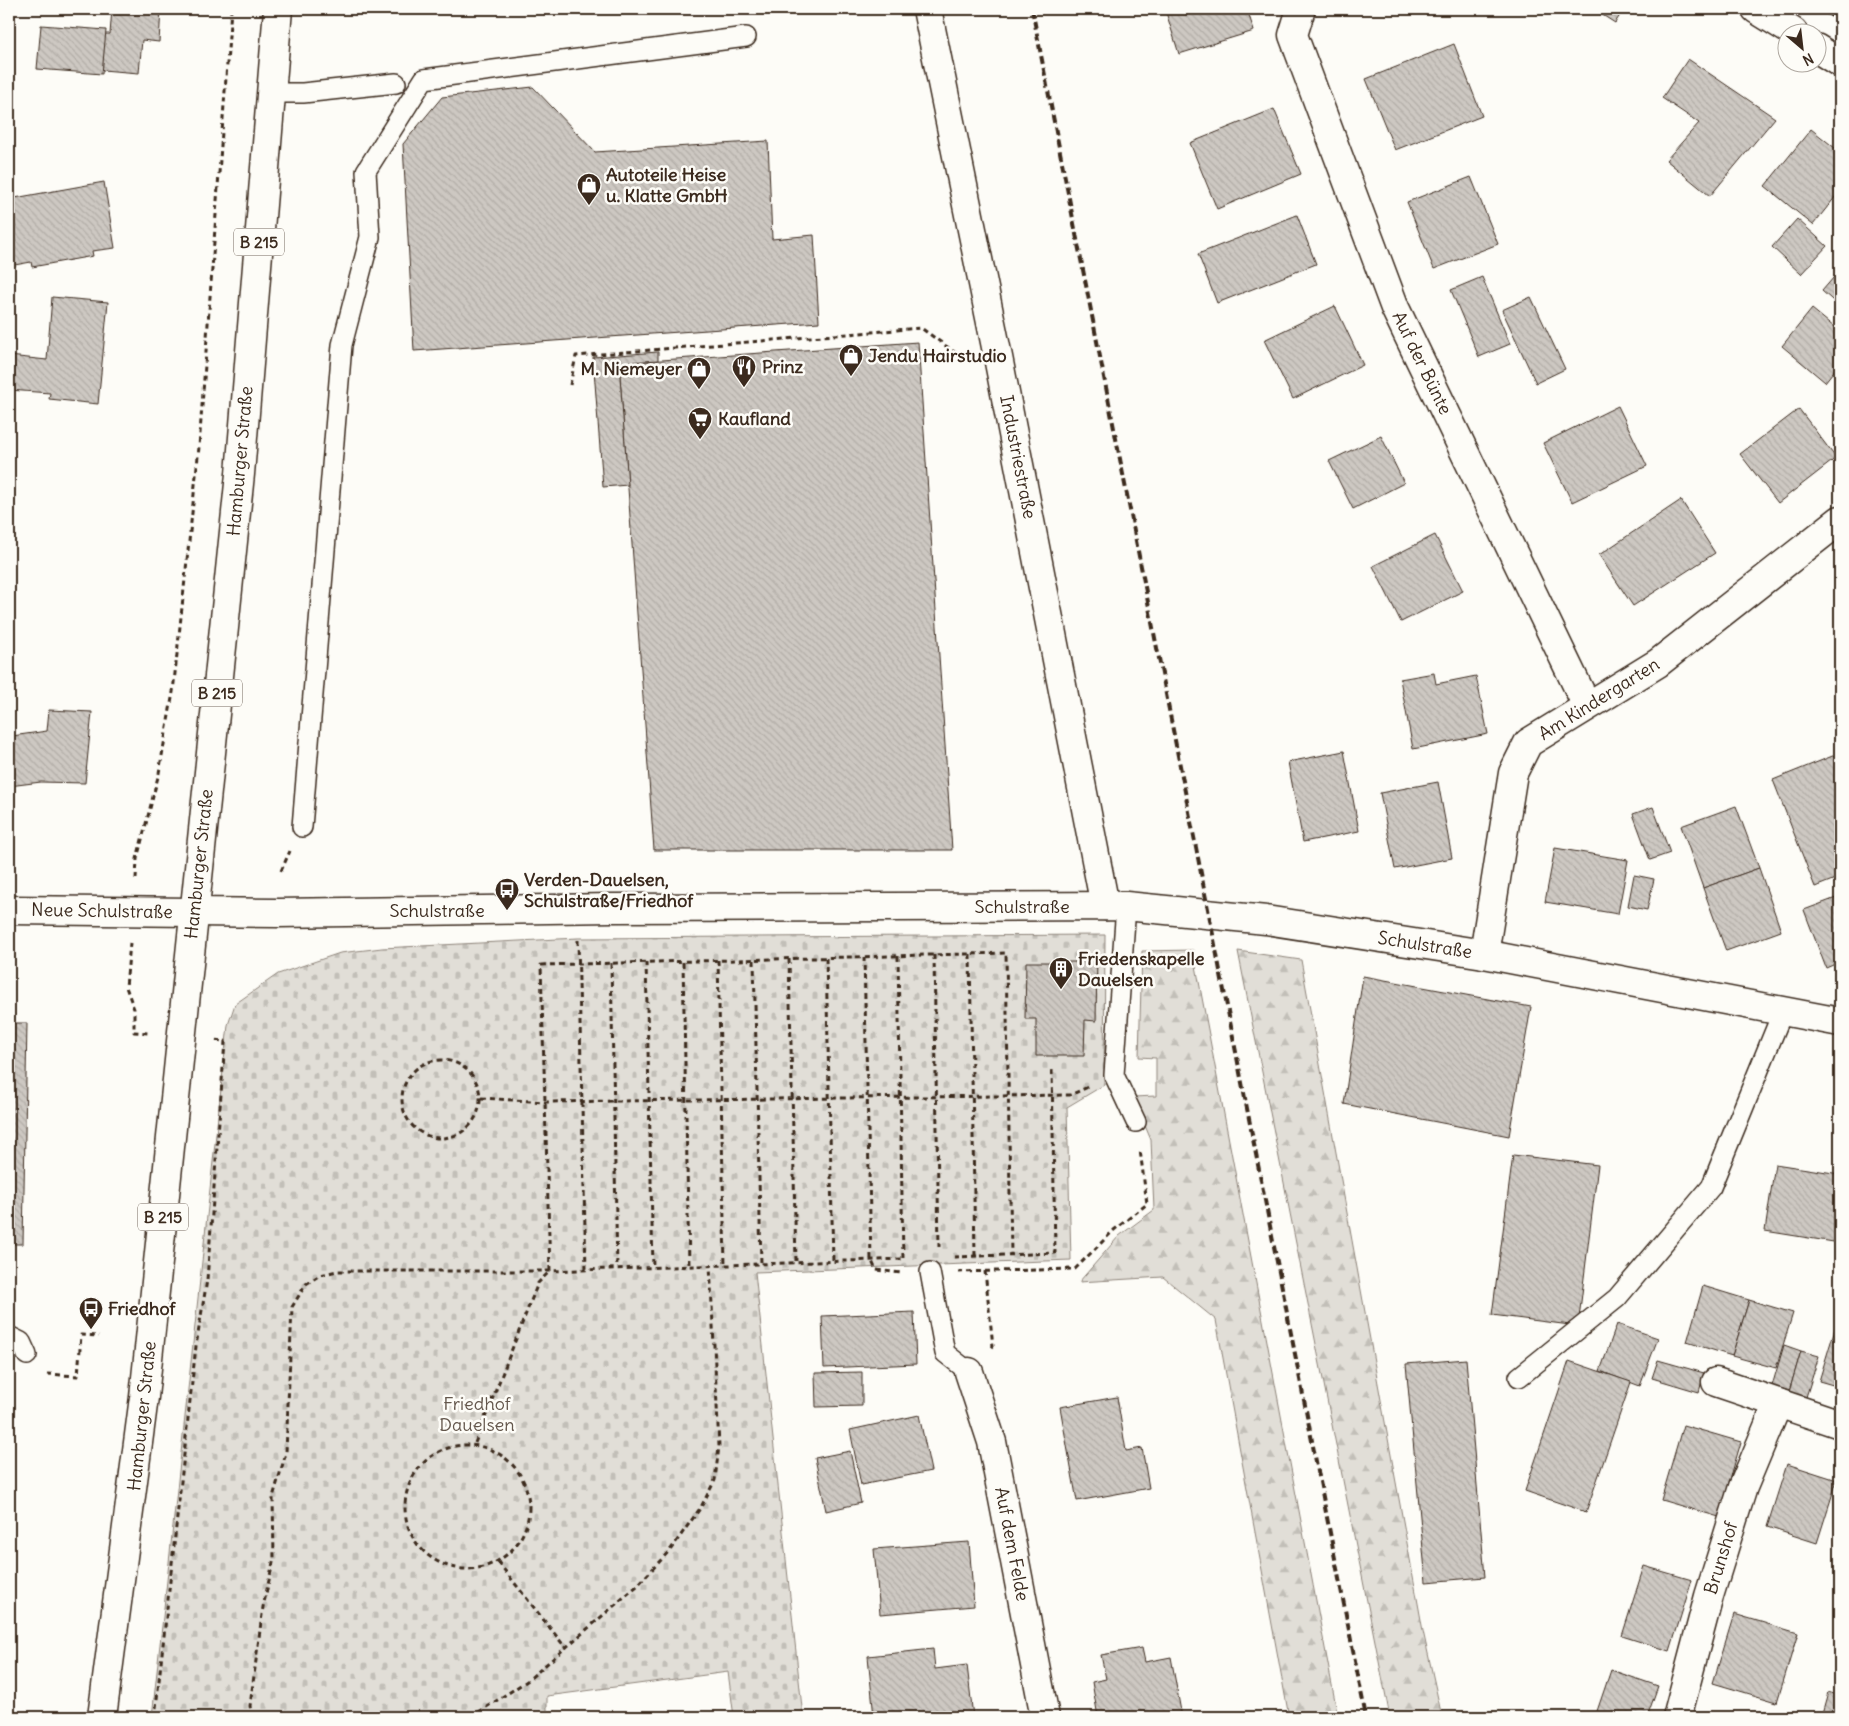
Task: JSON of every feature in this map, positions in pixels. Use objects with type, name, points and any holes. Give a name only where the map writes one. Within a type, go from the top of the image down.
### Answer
[{"type":"street","name":"Hamburger Straße","points":[[102,1717],[133,1498],[194,913],[243,436],[278,9]]},
{"type":"street","name":"Industriestraße","points":[[927,9],[998,357],[1115,906]]},
{"type":"street","name":"Auf der Bünte","points":[[1301,9],[1293,35],[1395,308],[1587,706]]},
{"type":"street","points":[[1756,9],[1776,22]]},
{"type":"street","points":[[1826,54],[1840,63]]},
{"type":"street","name":"Am Kindergarten","points":[[1484,954],[1513,773],[1528,743],[1658,662],[1840,520]]},
{"type":"street","name":"Schulstraße","points":[[194,913],[1115,906],[1266,920],[1484,954],[1840,1022]]},
{"type":"street","name":"Neue Schulstraße","points":[[9,910],[194,913]]},
{"type":"street","name":"Auf dem Felde","points":[[969,1372],[992,1442],[1045,1717]]},
{"type":"street","points":[[1716,1382],[1840,1424]]},
{"type":"street","name":"Brunshof","points":[[1677,1717],[1709,1596],[1743,1487],[1778,1403]]},
{"type":"lane","points":[[302,827],[342,345],[370,236],[366,171],[424,79],[746,37]]},
{"type":"lane","points":[[271,93],[303,93],[396,83]]},
{"type":"lane","points":[[1115,906],[1114,1075],[1136,1122]]},
{"type":"lane","points":[[1519,1377],[1617,1298],[1711,1187],[1783,1011]]},
{"type":"lane","points":[[930,1272],[945,1353],[969,1372]]},
{"type":"lane","points":[[9,1336],[21,1342],[27,1355]]},
{"type":"path","points":[[137,859],[159,774],[173,692],[199,448],[232,9]]},
{"type":"path","points":[[1820,9],[1840,22]]},
{"type":"path","points":[[570,386],[576,356],[921,328],[966,361],[998,357]]},
{"type":"path","points":[[578,943],[586,1270]]},
{"type":"path","points":[[474,1443],[538,1283],[550,1271],[541,965],[1006,953],[1011,1255]]},
{"type":"path","points":[[970,954],[975,1256]]},
{"type":"path","points":[[934,955],[939,1248]]},
{"type":"path","points":[[898,956],[903,1259]]},
{"type":"path","points":[[864,957],[871,1260],[876,1270],[891,1273],[1075,1269],[1114,1230],[1147,1204],[1136,1122]]},
{"type":"path","points":[[826,958],[833,1261]]},
{"type":"path","points":[[789,959],[796,1262]]},
{"type":"path","points":[[718,960],[724,1265]]},
{"type":"path","points":[[754,960],[761,1264]]},
{"type":"path","points":[[646,962],[653,1268]]},
{"type":"path","points":[[682,962],[689,1266]]},
{"type":"path","points":[[611,963],[618,1269]]},
{"type":"path","points":[[128,974],[126,987],[134,1009],[134,1032]]},
{"type":"path","points":[[155,1717],[196,1346],[207,1280],[225,1041]]},
{"type":"path","points":[[434,1060],[456,1062],[474,1076],[481,1098],[475,1120],[458,1136],[436,1139],[415,1130],[402,1112],[402,1089],[413,1070],[434,1060]]},
{"type":"path","points":[[948,1257],[1055,1253],[1052,1068]]},
{"type":"path","points":[[481,1098],[546,1102],[1070,1095]]},
{"type":"path","points":[[252,1717],[250,1706],[263,1608],[274,1558],[273,1497],[286,1453],[292,1307],[306,1284],[320,1275],[337,1271],[550,1271],[912,1258]]},
{"type":"path","points":[[471,1717],[527,1681],[637,1586],[671,1549],[701,1507],[715,1480],[719,1446],[710,1265]]},
{"type":"path","points":[[969,1372],[994,1346],[985,1271]]},
{"type":"path","points":[[44,1374],[78,1376],[81,1335],[99,1336]]},
{"type":"path","points":[[474,1443],[510,1460],[529,1494],[525,1533],[498,1562],[459,1570],[423,1554],[404,1519],[409,1480],[436,1451],[474,1443]]},
{"type":"path","points":[[498,1562],[566,1647]]},
{"type":"green space","name":"Friedhof Dauelsen","points":[[1105,935],[1104,1085],[1067,1107],[1071,1260],[755,1272],[803,1717],[734,1717],[728,1672],[547,1696],[547,1717],[152,1717],[228,1025],[235,1004],[278,974],[340,953],[382,948],[578,938]]},
{"type":"green space","points":[[1193,950],[1338,1717],[1289,1717],[1216,1320],[1163,1277],[1079,1282],[1119,1236],[1154,1210],[1151,1140],[1133,1097],[1156,1096],[1156,1058],[1139,1057],[1142,951]]},
{"type":"green space","points":[[1238,951],[1301,960],[1423,1631],[1442,1717],[1390,1717]]},
{"type":"building","points":[[112,9],[161,9],[159,42],[142,40],[139,73],[102,70],[105,34],[110,34]]},
{"type":"building","points":[[1165,9],[1247,9],[1254,31],[1179,54]]},
{"type":"building","points":[[1593,9],[1624,9],[1615,23]]},
{"type":"building","points":[[41,25],[106,30],[102,74],[37,69]]},
{"type":"building","points":[[1454,44],[1482,116],[1395,150],[1366,79]]},
{"type":"building","points":[[1688,59],[1775,118],[1710,196],[1666,160],[1699,123],[1662,98]]},
{"type":"building","name":"Autoteile Heise u. Klatte GmbH","points":[[533,87],[595,152],[768,141],[772,239],[814,235],[819,322],[414,351],[403,144],[442,97]]},
{"type":"building","points":[[1274,109],[1301,174],[1217,209],[1190,143]]},
{"type":"building","points":[[1811,129],[1840,152],[1840,191],[1813,225],[1765,186]]},
{"type":"building","points":[[1471,177],[1498,244],[1434,269],[1407,202]]},
{"type":"building","points":[[104,182],[115,248],[92,251],[93,256],[32,267],[31,262],[9,266],[9,199]]},
{"type":"building","points":[[1297,215],[1316,264],[1217,303],[1198,254]]},
{"type":"building","points":[[1797,219],[1827,246],[1801,274],[1772,247]]},
{"type":"building","points":[[1840,270],[1840,307],[1822,291]]},
{"type":"building","points":[[1482,277],[1510,344],[1479,357],[1451,290]]},
{"type":"building","points":[[52,297],[108,302],[98,404],[49,399],[50,393],[9,390],[9,356],[47,360]]},
{"type":"building","points":[[1531,297],[1565,369],[1536,383],[1502,310]]},
{"type":"building","points":[[1335,306],[1363,365],[1293,399],[1264,340]]},
{"type":"building","points":[[1812,309],[1840,332],[1840,363],[1825,382],[1782,346]]},
{"type":"building","points":[[918,342],[952,850],[654,850],[619,363]]},
{"type":"building","points":[[658,352],[658,360],[619,363],[628,485],[603,487],[593,357]]},
{"type":"building","points":[[1618,406],[1647,466],[1572,502],[1543,443]]},
{"type":"building","points":[[1799,409],[1836,458],[1778,503],[1740,454]]},
{"type":"building","points":[[1381,436],[1404,483],[1353,509],[1329,461]]},
{"type":"building","points":[[1681,500],[1715,553],[1633,606],[1599,555]]},
{"type":"building","points":[[1435,535],[1463,591],[1401,622],[1373,566]]},
{"type":"building","points":[[1434,673],[1436,684],[1476,676],[1488,734],[1413,749],[1400,679]]},
{"type":"building","points":[[49,710],[92,712],[85,783],[41,782],[9,786],[9,713],[12,736],[47,731]]},
{"type":"building","points":[[1344,751],[1359,831],[1303,842],[1288,762]]},
{"type":"building","points":[[1840,753],[1840,877],[1815,887],[1773,780]]},
{"type":"building","points":[[1438,782],[1452,858],[1395,869],[1380,793]]},
{"type":"building","points":[[1736,806],[1759,868],[1703,888],[1681,826]]},
{"type":"building","points":[[1653,807],[1670,853],[1650,860],[1633,814]]},
{"type":"building","points":[[1555,848],[1628,860],[1618,914],[1545,902]]},
{"type":"building","points":[[1759,868],[1781,931],[1726,951],[1703,888]]},
{"type":"building","points":[[1634,875],[1654,879],[1647,910],[1628,906]]},
{"type":"building","points":[[1836,898],[1840,910],[1840,962],[1826,968],[1804,910]]},
{"type":"building","name":"Friedenskapelle Dauelsen","points":[[1081,956],[1097,956],[1096,1021],[1085,1020],[1084,1056],[1036,1056],[1036,1019],[1025,1019],[1026,962],[1081,962]]},
{"type":"building","points":[[1363,976],[1531,1007],[1509,1136],[1344,1104]]},
{"type":"building","points":[[9,1023],[27,1023],[23,1244],[9,1244]]},
{"type":"building","points":[[1513,1155],[1598,1165],[1578,1326],[1492,1315]]},
{"type":"building","points":[[1775,1164],[1840,1174],[1840,1243],[1765,1231]]},
{"type":"building","points":[[1703,1286],[1749,1300],[1732,1356],[1687,1342]]},
{"type":"building","points":[[1749,1300],[1793,1313],[1776,1368],[1732,1356]]},
{"type":"building","points":[[914,1312],[916,1364],[824,1368],[822,1316]]},
{"type":"building","points":[[1837,1322],[1840,1323],[1840,1387],[1819,1381]]},
{"type":"building","points":[[1617,1324],[1658,1338],[1640,1386],[1600,1371]]},
{"type":"building","points":[[1784,1345],[1801,1351],[1789,1392],[1772,1386]]},
{"type":"building","points":[[1801,1351],[1819,1356],[1806,1397],[1789,1392]]},
{"type":"building","points":[[1466,1359],[1485,1577],[1426,1582],[1406,1364]]},
{"type":"building","points":[[1658,1360],[1704,1373],[1699,1392],[1652,1378]]},
{"type":"building","points":[[1569,1361],[1631,1382],[1586,1512],[1525,1491]]},
{"type":"building","points":[[862,1372],[862,1406],[816,1407],[815,1373]]},
{"type":"building","points":[[1117,1397],[1126,1451],[1142,1448],[1149,1488],[1077,1501],[1060,1407]]},
{"type":"building","points":[[919,1415],[931,1471],[861,1485],[850,1430]]},
{"type":"building","points":[[1683,1425],[1741,1442],[1719,1517],[1661,1500]]},
{"type":"building","points":[[850,1451],[861,1503],[826,1511],[815,1458]]},
{"type":"building","points":[[1787,1464],[1837,1480],[1817,1543],[1767,1527]]},
{"type":"building","points":[[969,1542],[974,1606],[880,1614],[874,1549]]},
{"type":"building","points":[[1644,1566],[1692,1580],[1670,1651],[1622,1636]]},
{"type":"building","points":[[1734,1614],[1798,1633],[1777,1702],[1713,1683]]},
{"type":"building","points":[[1142,1648],[1145,1662],[1171,1657],[1182,1717],[1098,1717],[1092,1682],[1106,1679],[1101,1655]]},
{"type":"building","points":[[933,1649],[935,1669],[967,1665],[973,1717],[874,1717],[868,1656]]},
{"type":"building","points":[[1611,1670],[1658,1686],[1647,1717],[1595,1717]]},
{"type":"building","points":[[1828,1692],[1840,1696],[1840,1717],[1821,1717]]},
{"type":"railway","points":[[1032,9],[1366,1717]]},
{"type":"place","name":"Autoteile Heise u. Klatte GmbH","points":[[589,206]]},
{"type":"place","name":"Jendu Hairstudio","points":[[851,377]]},
{"type":"place","name":"Prinz","points":[[744,388]]},
{"type":"place","name":"M. Niemeyer","points":[[699,390]]},
{"type":"place","name":"Kaufland","points":[[700,440]]},
{"type":"place","name":"Verden-Dauelsen, Schulstraße/Friedhof","points":[[507,911]]},
{"type":"place","name":"Friedenskapelle Dauelsen","points":[[1061,990]]},
{"type":"place","name":"Friedhof","points":[[91,1330]]}]
